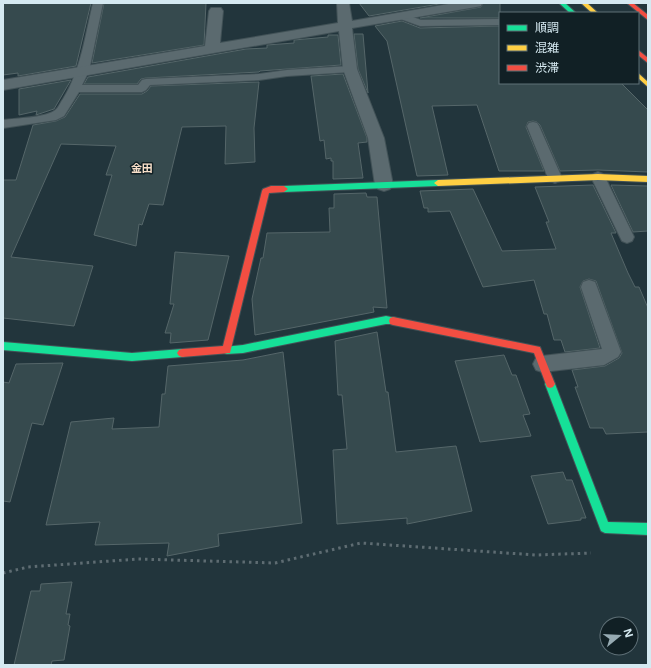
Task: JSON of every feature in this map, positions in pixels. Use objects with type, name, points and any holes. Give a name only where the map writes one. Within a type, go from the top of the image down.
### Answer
[{"type":"main road","points":[[562,3],[572,12]]},
{"type":"main road","points":[[584,3],[594,12]]},
{"type":"main road","points":[[630,3],[648,18]]},
{"type":"main road","points":[[639,53],[648,61]]},
{"type":"main road","points":[[639,76],[648,85]]},
{"type":"main road","points":[[227,350],[266,191],[271,189],[555,178],[598,177],[648,179]]},
{"type":"main road","points":[[3,346],[132,357],[243,349],[386,320],[528,347],[537,350],[605,527],[648,529]]},
{"type":"street","points":[[343,3],[350,69],[376,138],[384,185]]},
{"type":"street","points":[[3,85],[476,3]]},
{"type":"street","points":[[212,49],[216,11]]},
{"type":"lane","points":[[3,124],[52,117],[60,113],[75,89],[83,71],[98,3]]},
{"type":"lane","points":[[402,16],[420,23],[499,22]]},
{"type":"lane","points":[[75,89],[142,88],[146,82],[259,77],[287,73],[350,69]]},
{"type":"lane","points":[[533,126],[555,178]]},
{"type":"lane","points":[[598,177],[627,237]]},
{"type":"lane","points":[[542,364],[604,357],[612,352],[589,287]]},
{"type":"path","points":[[3,574],[28,567],[138,559],[275,563],[361,543],[536,555],[596,553]]},
{"type":"building","points":[[3,3],[91,3],[76,66],[18,76],[18,73],[3,75]]},
{"type":"building","points":[[104,3],[206,3],[204,45],[92,63]]},
{"type":"building","points":[[359,3],[445,3],[369,16]]},
{"type":"building","points":[[483,3],[500,3],[499,18],[420,18],[481,7]]},
{"type":"building","points":[[402,21],[420,28],[499,26],[499,84],[622,84],[648,110],[648,172],[598,170],[560,171],[540,125],[533,121],[528,122],[526,127],[544,171],[499,171],[477,105],[432,106],[448,175],[417,176],[387,41],[375,26]]},
{"type":"building","points":[[354,34],[363,34],[368,93],[358,69]]},
{"type":"building","points":[[328,35],[338,35],[341,65],[259,72],[146,78],[141,79],[137,84],[84,84],[88,77],[246,49],[267,48],[267,45],[294,43],[294,40],[328,37]]},
{"type":"building","points":[[343,74],[367,138],[367,142],[358,143],[363,178],[333,179],[333,161],[331,161],[331,158],[326,159],[324,140],[320,141],[311,76]]},
{"type":"building","points":[[71,80],[54,109],[36,115],[37,111],[19,115],[19,89]]},
{"type":"building","points":[[259,82],[254,128],[255,162],[225,164],[226,126],[182,127],[163,205],[149,204],[142,225],[139,224],[136,246],[94,235],[112,175],[106,175],[116,146],[61,144],[11,257],[93,266],[74,326],[3,318],[3,180],[16,180],[33,125],[56,121],[65,117],[80,94],[142,94],[151,86]]},
{"type":"building","points":[[593,185],[616,233],[611,233],[628,273],[635,287],[639,287],[648,308],[648,432],[606,434],[603,428],[590,428],[575,387],[578,387],[572,370],[605,366],[619,358],[622,353],[596,281],[589,279],[583,281],[580,287],[600,348],[565,352],[561,340],[554,340],[547,314],[544,314],[534,280],[483,287],[450,211],[428,212],[428,208],[424,208],[420,191],[473,189],[502,251],[556,249],[546,222],[549,222],[535,187]]},
{"type":"building","points":[[611,185],[648,186],[648,231],[633,232]]},
{"type":"building","points":[[366,193],[367,197],[377,197],[387,308],[373,307],[374,312],[255,335],[252,299],[261,258],[263,258],[267,233],[330,232],[329,208],[334,208],[334,194]]},
{"type":"building","points":[[175,252],[229,256],[208,340],[170,343],[171,333],[165,333],[174,304],[170,304]]},
{"type":"building","points":[[377,332],[386,392],[388,392],[396,452],[456,446],[472,511],[407,524],[407,518],[337,524],[333,450],[347,449],[342,395],[338,395],[335,341]]},
{"type":"building","points":[[283,352],[302,523],[218,534],[219,546],[167,556],[169,543],[95,545],[100,522],[46,525],[71,422],[114,418],[112,429],[159,427],[162,394],[165,394],[168,366],[243,360]]},
{"type":"building","points":[[504,355],[512,375],[516,375],[530,414],[523,415],[531,436],[480,442],[455,361]]},
{"type":"building","points":[[63,363],[43,425],[32,423],[10,502],[3,501],[3,382],[9,383],[16,364]]},
{"type":"building","points":[[563,472],[566,480],[572,480],[586,518],[548,524],[531,476]]},
{"type":"building","points":[[72,582],[66,614],[70,614],[68,625],[70,626],[64,660],[52,661],[51,665],[14,665],[31,591],[40,591],[41,584]]},
{"type":"traffic: fast","points":[[562,3],[572,12]]},
{"type":"traffic: fast","points":[[284,189],[438,183]]},
{"type":"traffic: fast","points":[[227,350],[243,349],[386,320],[393,321]]},
{"type":"traffic: fast","points":[[3,346],[132,357],[182,353]]},
{"type":"traffic: fast","points":[[550,384],[605,527],[648,529]]},
{"type":"traffic: slow","points":[[584,3],[594,12]]},
{"type":"traffic: slow","points":[[639,76],[648,85]]},
{"type":"traffic: slow","points":[[438,183],[598,177],[648,179]]},
{"type":"traffic: jam","points":[[630,3],[648,18]]},
{"type":"traffic: jam","points":[[639,53],[648,61]]},
{"type":"traffic: jam","points":[[182,353],[227,350],[266,191],[271,189],[284,189]]},
{"type":"traffic: jam","points":[[393,321],[537,350],[550,384]]},
{"type":"district","name":"金田","points":[[142,167]]}]
